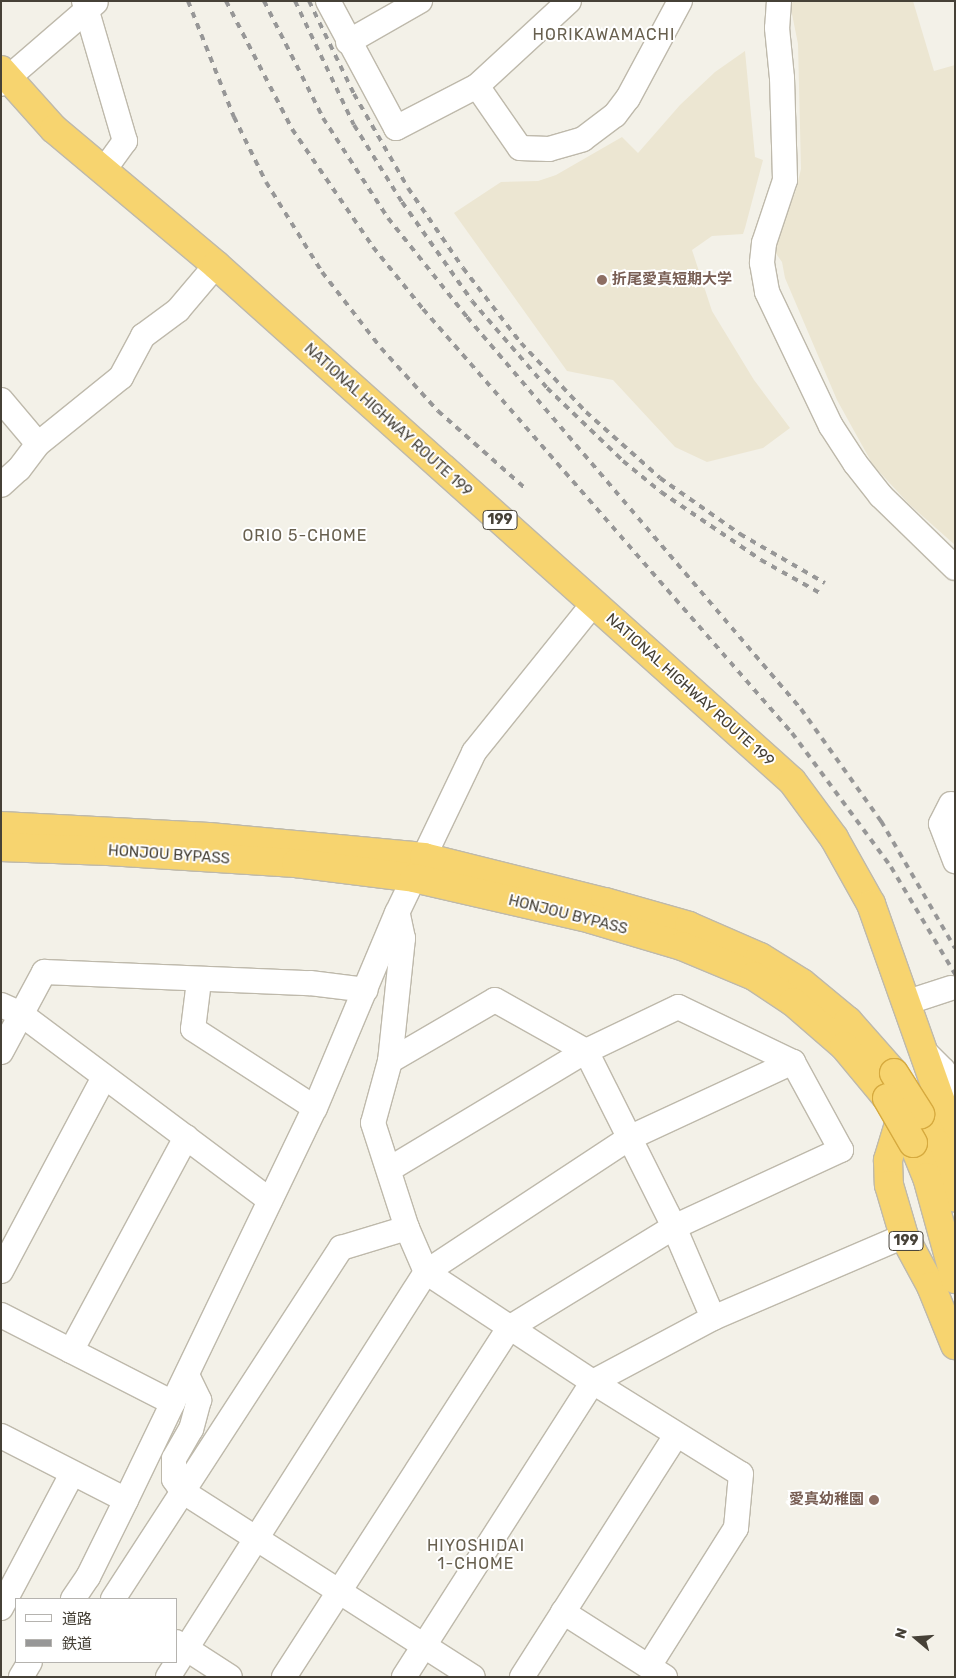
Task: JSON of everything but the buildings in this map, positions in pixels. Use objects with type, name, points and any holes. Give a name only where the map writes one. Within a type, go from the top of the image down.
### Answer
[{"type":"highway","name":"NATIONAL HIGHWAY ROUTE 199","points":[[3,77],[54,129],[216,265],[792,781],[854,869],[871,904],[916,1039],[955,1141]]},
{"type":"highway","name":"HONJOU BYPASS","points":[[1,826],[209,838],[419,867],[682,946],[754,976],[793,1002],[891,1086],[920,1114],[936,1142],[955,1197]]},
{"type":"highway","name":"HONJOU BYPASS","points":[[1,847],[108,850],[286,863],[419,867]]},
{"type":"highway","name":"NATIONAL HIGHWAY ROUTE 199","points":[[916,1039],[906,1137],[890,1148],[887,1173],[904,1236],[931,1286],[955,1345]]},
{"type":"highway","name":"HONJOU BYPASS","points":[[891,1086],[906,1137],[934,1200],[955,1279]]},
{"type":"street","points":[[328,1],[348,42],[396,128],[478,86],[568,1]]},
{"type":"street","points":[[348,42],[420,1]]},
{"type":"street","points":[[478,86],[520,148],[549,149],[583,139],[615,115],[628,98],[680,1]]},
{"type":"street","points":[[779,1],[777,28],[782,78],[785,180],[764,243],[762,263],[767,292],[831,426],[856,463],[881,496],[955,568]]},
{"type":"street","points":[[3,77],[89,3],[125,141],[103,171]]},
{"type":"street","points":[[1,485],[19,469],[38,444],[121,377],[143,336],[178,310],[216,265]]},
{"type":"street","points":[[1,400],[38,444]]},
{"type":"street","points":[[74,1598],[88,1577],[126,1500],[315,1108],[397,913],[474,752],[593,604]]},
{"type":"street","points":[[953,805],[941,824],[955,861]]},
{"type":"street","points":[[397,913],[403,938],[390,1061],[373,1123],[390,1169],[407,1228],[426,1272],[593,1382],[741,1474],[736,1528],[657,1672],[564,1612]]},
{"type":"street","points":[[1,1052],[11,1010],[44,972],[199,981],[310,983],[366,990]]},
{"type":"street","points":[[199,981],[193,1029],[315,1108]]},
{"type":"street","points":[[905,1003],[951,988]]},
{"type":"street","points":[[390,1061],[495,1000],[586,1051],[674,1227],[713,1318]]},
{"type":"street","points":[[284,1677],[340,1594],[509,1328],[674,1227],[841,1150],[793,1062],[678,1007],[586,1051],[390,1169]]},
{"type":"street","points":[[11,1010],[270,1200]]},
{"type":"street","points":[[916,1039],[943,1070],[955,1092]]},
{"type":"street","points":[[230,1677],[181,1645],[257,1540],[426,1272],[629,1138],[793,1062]]},
{"type":"street","points":[[1,1271],[104,1077]]},
{"type":"street","points":[[71,1351],[186,1137]]},
{"type":"street","points":[[115,1598],[182,1491],[341,1248],[407,1228]]},
{"type":"street","points":[[404,1677],[593,1382],[713,1318],[904,1236]]},
{"type":"street","points":[[1,1315],[173,1403]]},
{"type":"street","points":[[187,1375],[199,1400],[191,1428],[174,1459],[174,1479],[182,1491],[340,1594],[473,1677]]},
{"type":"street","points":[[522,1677],[676,1435]]},
{"type":"street","points":[[1,1436],[126,1500]]},
{"type":"street","points":[[1,1608],[72,1474]]},
{"type":"street","points":[[20,1677],[29,1663]]},
{"type":"street","points":[[168,1677],[174,1663]]},
{"type":"shaded area","points":[[795,1],[913,1],[934,71],[955,65],[955,545],[909,504],[873,465],[837,400],[785,278],[782,262],[772,248],[795,193],[801,169],[798,44],[790,4]]},
{"type":"shaded area","name":"折尾愛真短期大学","points":[[745,51],[755,157],[763,160],[745,228],[743,234],[712,236],[692,250],[712,311],[754,380],[790,428],[763,448],[707,462],[675,447],[613,380],[567,371],[454,213],[501,182],[538,181],[556,175],[622,137],[638,153],[680,105],[715,72]]},
{"type":"railway","points":[[188,1],[234,117],[266,182],[322,272],[381,348],[438,411],[526,489]]},
{"type":"railway","points":[[226,1],[292,129],[373,247],[423,309],[792,733],[891,867],[955,974]]},
{"type":"railway","points":[[264,1],[323,118],[388,218],[467,317],[801,709],[881,821],[955,948]]},
{"type":"railway","points":[[295,1],[354,125],[402,202],[472,301],[547,388],[623,461],[661,492],[761,560],[820,593]]},
{"type":"railway","points":[[309,1],[354,94],[408,188],[463,268],[521,343],[586,412],[660,478],[740,534],[825,583]]},
{"type":"place","name":"折尾愛真短期大学","points":[[602,280]]},
{"type":"place","name":"愛真幼稚園","points":[[874,1500]]},
{"type":"district","name":"HORIKAWAMACHI","points":[[604,35]]},
{"type":"district","name":"ORIO 5-CHOME","points":[[305,536]]},
{"type":"district","name":"HIYOSHIDAI 1-CHOME","points":[[476,1555]]}]
